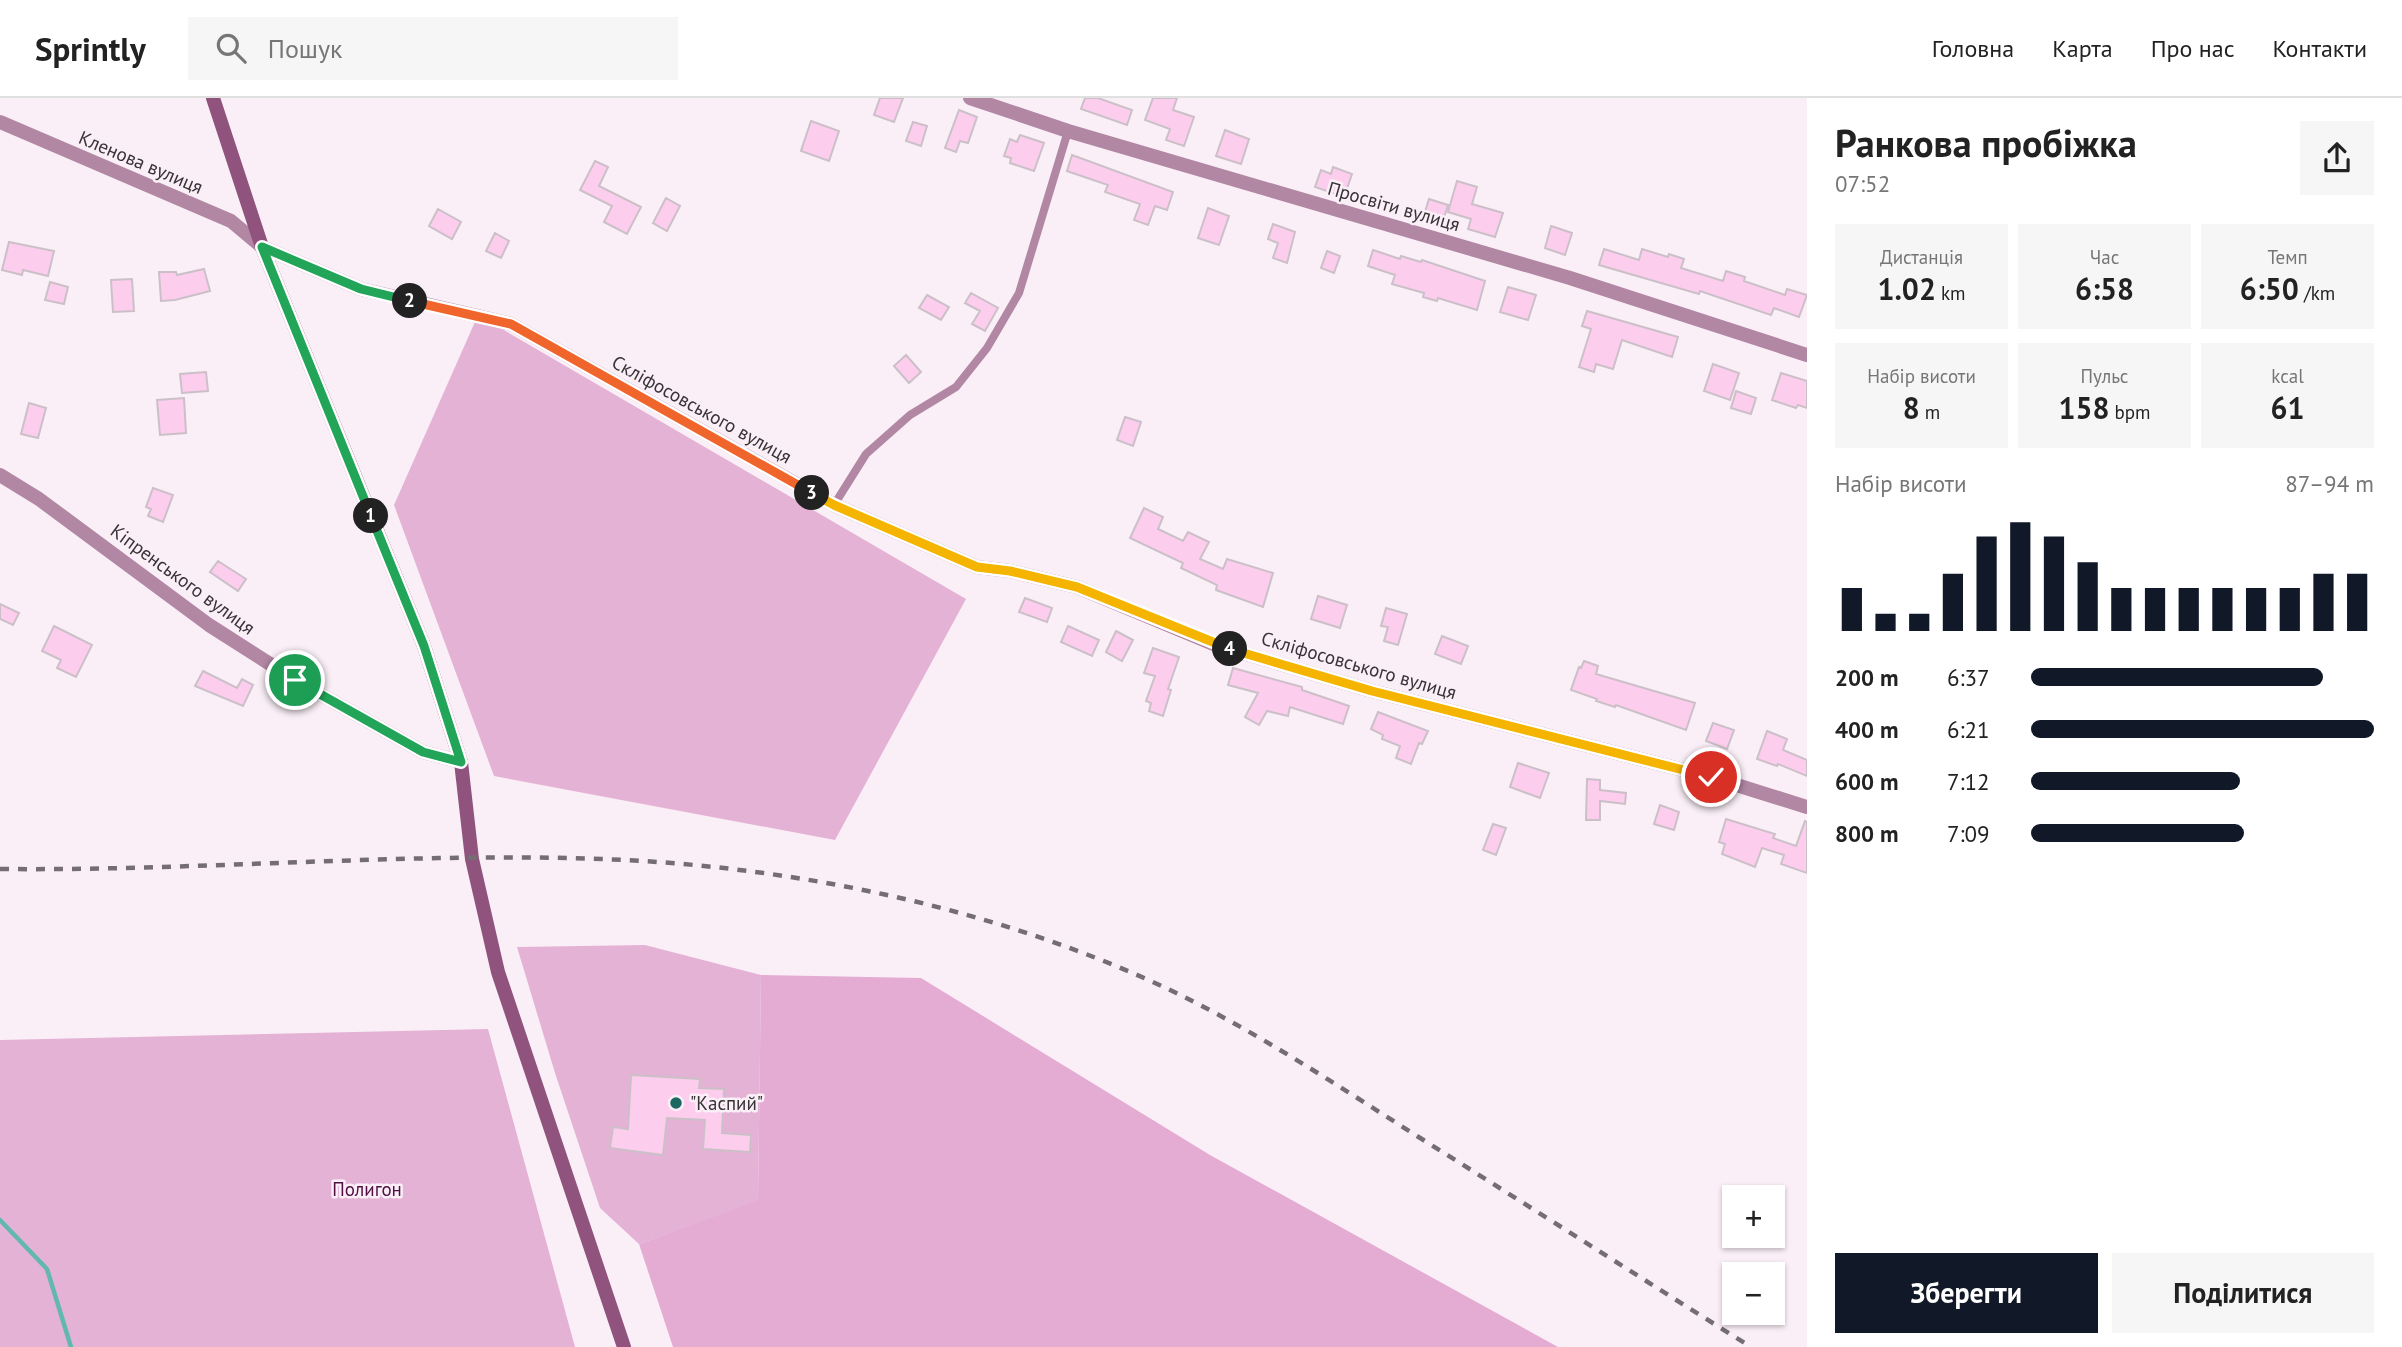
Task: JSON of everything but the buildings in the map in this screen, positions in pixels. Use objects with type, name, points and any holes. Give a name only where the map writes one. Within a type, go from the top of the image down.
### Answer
[{"type":"main road","points":[[213,98],[262,247],[424,646],[461,762],[472,859],[498,972],[624,1347]]},
{"type":"street","name":"Просвіти вулиця","points":[[970,98],[1068,131],[1570,278],[1807,355]]},
{"type":"street","name":"Кленова вулиця","points":[[0,122],[231,221],[262,247]]},
{"type":"street","name":"Скліфосовського вулиця","points":[[262,247],[361,289],[511,324],[834,505],[977,567],[1010,571],[1077,587],[1216,645],[1372,691],[1711,777],[1807,807]]},
{"type":"street","name":"Кіпренського вулиця","points":[[0,475],[39,499],[209,625],[295,680],[423,752],[461,762]]},
{"type":"lane","points":[[834,505],[866,454],[910,415],[956,387],[988,348],[1019,293],[1068,131]]},
{"type":"green space","points":[[478,315],[966,599],[835,840],[494,776],[394,505]]},
{"type":"green space","points":[[645,945],[761,975],[758,1202],[639,1244],[600,1208],[517,947]]},
{"type":"green space","name":"Полигон","points":[[488,1029],[575,1347],[0,1347],[0,1040]]},
{"type":"shaded area","points":[[761,975],[921,978],[1210,1155],[1558,1347],[673,1347],[639,1244],[758,1201]]},
{"type":"waterway","points":[[0,1220],[47,1269],[71,1347]]},
{"type":"railway","points":[[0,869],[451,858],[602,859],[746,871],[818,882],[962,913],[1100,959],[1199,1004],[1325,1077],[1751,1347]]},
{"type":"place","name":"\"Каспий\"","points":[[676,1103]]},
{"type":"route","points":[[295,680],[423,752],[461,762],[424,646],[262,247],[361,289],[511,324],[834,505],[977,567],[1010,571],[1077,587],[1216,645],[1372,691],[1711,777]]}]
